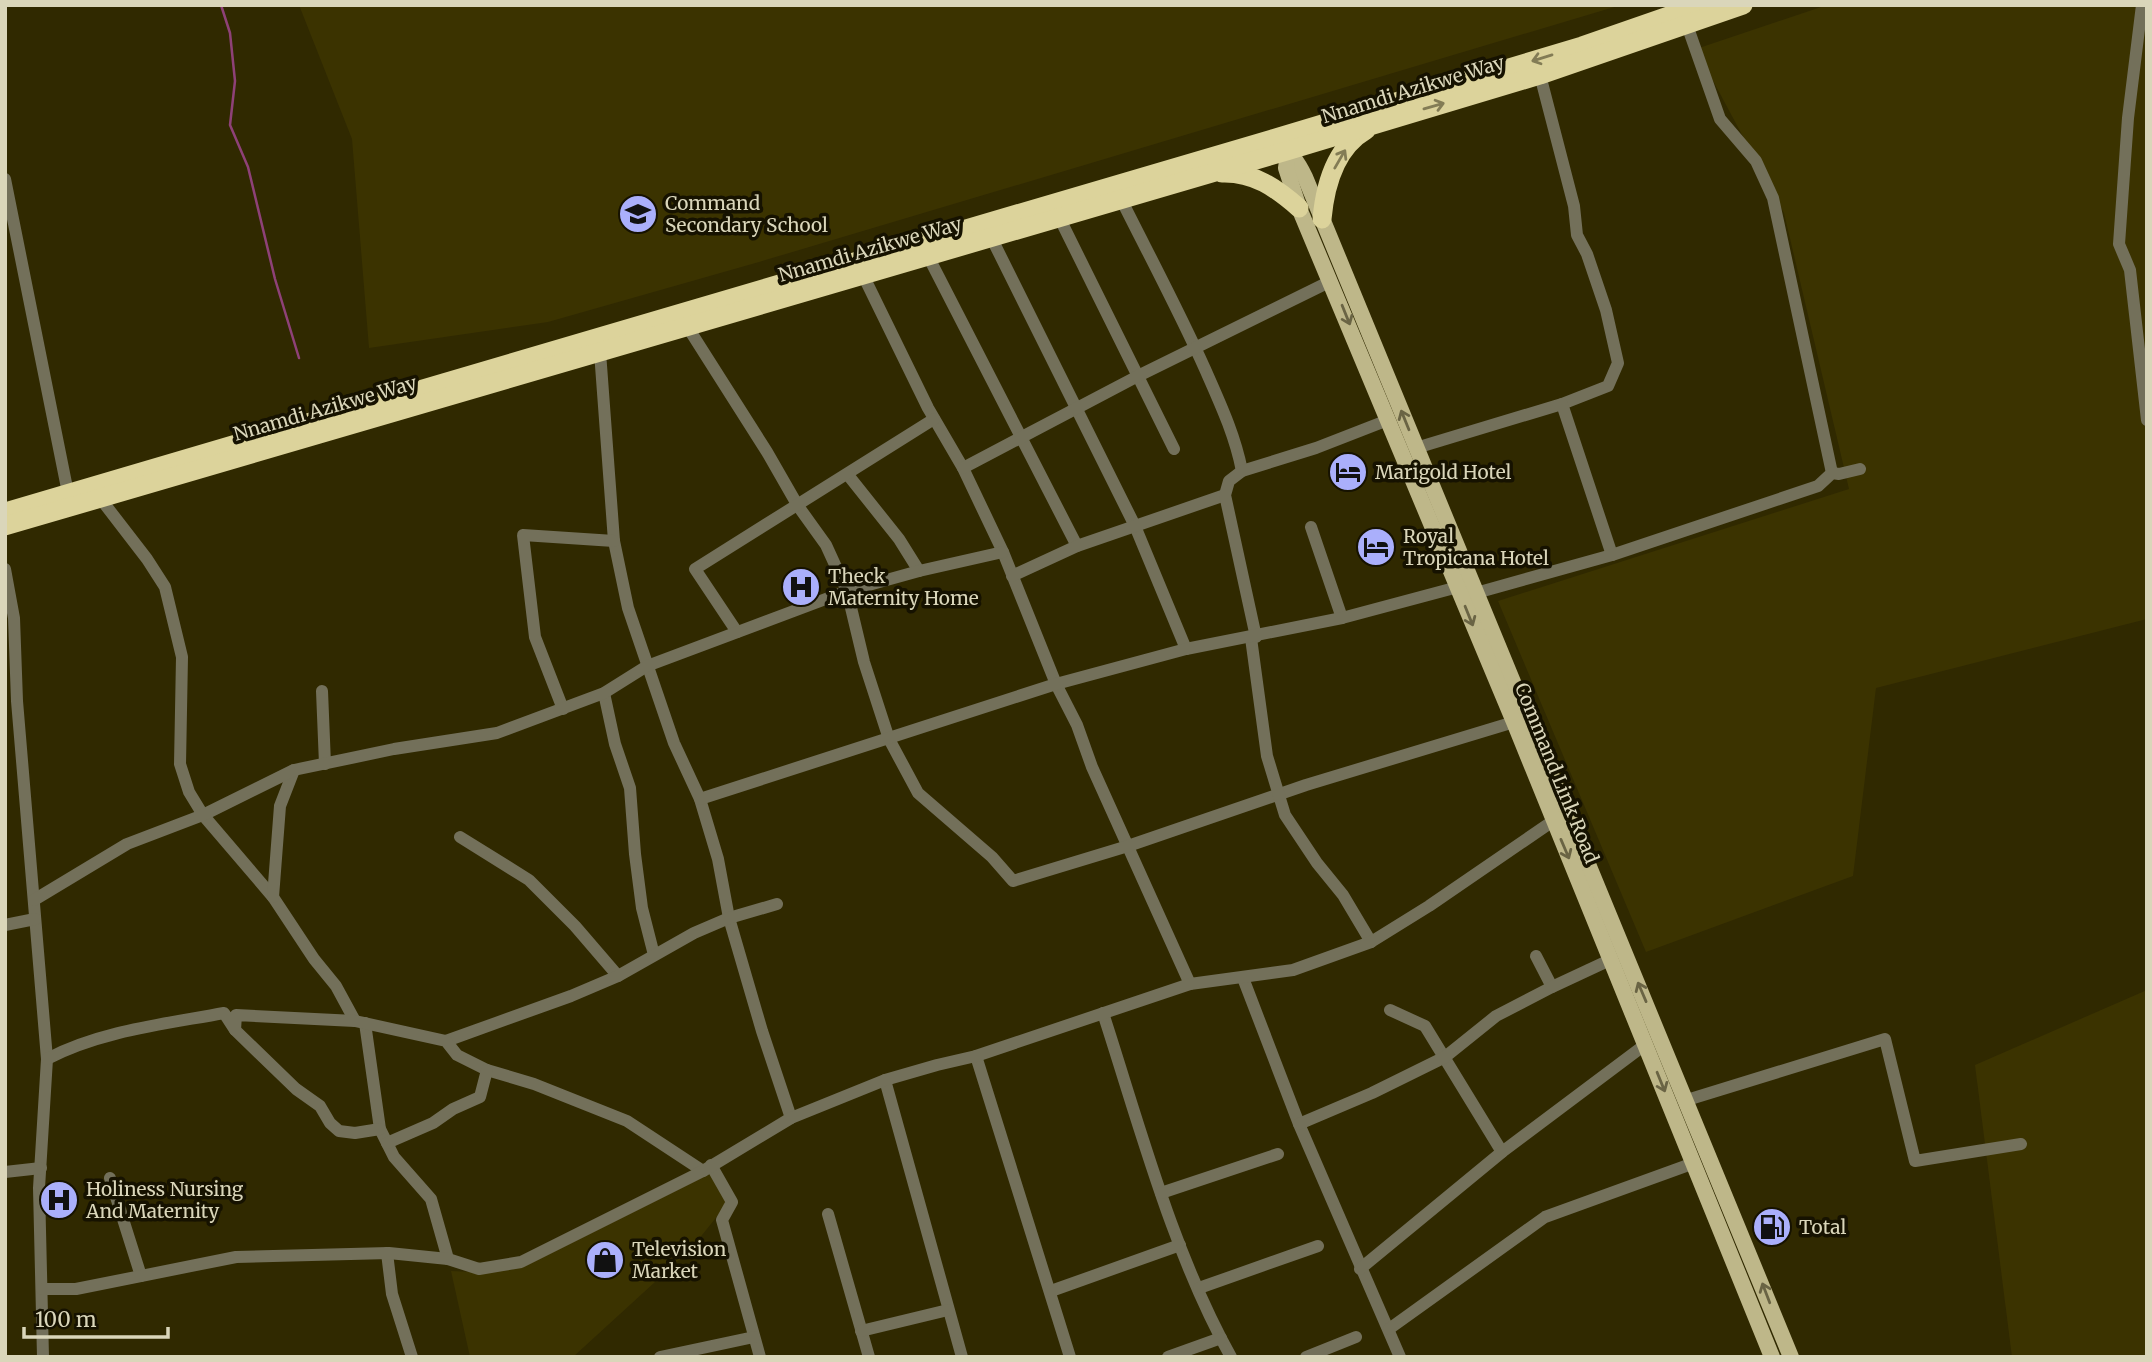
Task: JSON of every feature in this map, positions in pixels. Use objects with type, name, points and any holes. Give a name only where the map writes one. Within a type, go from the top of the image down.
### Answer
[{"type":"highway","name":"Nnamdi Azikwe Way","points":[[5,512],[1236,150],[1582,46],[1700,5]]},
{"type":"highway","name":"Nnamdi Azikwe Way","points":[[5,526],[1287,151],[1539,75],[1743,5]]},
{"type":"highway","points":[[1322,219],[1328,185],[1340,156],[1360,134],[1387,120]]},
{"type":"highway","points":[[1197,176],[1226,173],[1252,177],[1277,189],[1299,208]]},
{"type":"main road","points":[[1236,150],[1262,146],[1287,151],[1299,135],[1311,127]]},
{"type":"main road","name":"Command Link Road","points":[[1287,151],[1288,178],[1299,208],[1458,587],[1498,665],[1687,1100],[1791,1357]]},
{"type":"main road","name":"Command Link Road","points":[[1287,151],[1297,162],[1322,219],[1476,593],[1514,722],[1772,1357]]},
{"type":"street","points":[[2142,5],[2128,118],[2119,244],[2130,270],[2147,420]]},
{"type":"street","points":[[1688,25],[1720,119],[1756,161],[1773,198],[1832,473]]},
{"type":"street","points":[[1416,448],[1562,404],[1608,386],[1618,363],[1606,310],[1587,254],[1577,235],[1574,206],[1539,75]]},
{"type":"street","points":[[5,180],[68,493]]},
{"type":"street","points":[[1121,199],[1227,418],[1242,471]]},
{"type":"street","points":[[1059,217],[1174,449]]},
{"type":"street","points":[[991,237],[1135,526],[1186,649]]},
{"type":"street","points":[[928,256],[1077,546]]},
{"type":"street","points":[[863,275],[934,419],[963,468],[1003,552],[1056,684],[1077,725],[1092,767],[1190,984]]},
{"type":"street","points":[[963,468],[1138,376],[1331,281]]},
{"type":"street","points":[[687,326],[798,506],[826,545],[847,591],[864,662],[889,739],[918,793],[992,857],[1013,881],[1128,846],[1279,794],[1514,722]]},
{"type":"street","points":[[600,352],[614,541],[628,608],[674,743],[700,799],[718,859],[729,918],[791,1118]]},
{"type":"street","points":[[1562,404],[1612,555]]},
{"type":"street","points":[[737,632],[695,569],[934,419]]},
{"type":"street","points":[[1371,942],[1343,895],[1317,863],[1285,815],[1267,756],[1253,637],[1225,495],[1229,481],[1242,471],[1316,448],[1388,420]]},
{"type":"street","points":[[1832,473],[1839,474],[1860,468]]},
{"type":"street","points":[[1476,593],[1612,555],[1818,486],[1832,473]]},
{"type":"street","points":[[848,475],[899,539],[919,571]]},
{"type":"street","points":[[1012,576],[1077,546],[1225,495]]},
{"type":"street","points":[[100,498],[165,587],[181,657],[180,764],[189,792],[203,814],[273,897],[360,1022],[380,1129],[394,1157],[431,1199],[448,1259]]},
{"type":"street","points":[[1311,527],[1342,618]]},
{"type":"street","points":[[563,709],[535,637],[523,535],[614,541]]},
{"type":"street","points":[[34,900],[127,844],[203,814],[294,771],[394,749],[497,733],[604,693],[647,666],[847,591],[1003,552]]},
{"type":"street","points":[[5,569],[14,618],[17,701],[47,1059],[39,1188],[43,1357]]},
{"type":"street","points":[[700,799],[1056,684],[1186,649],[1342,618],[1458,587]]},
{"type":"street","points":[[321,691],[325,764]]},
{"type":"street","points":[[604,693],[615,744],[630,788],[642,908],[654,956]]},
{"type":"street","points":[[273,897],[280,806],[294,771]]},
{"type":"street","points":[[42,1289],[76,1289],[236,1257],[387,1254],[448,1259],[479,1269],[521,1262],[707,1168],[791,1118],[885,1080],[976,1056],[1190,984],[1293,970],[1371,942],[1429,906],[1553,821]]},
{"type":"street","points":[[460,837],[529,880],[575,926],[618,975]]},
{"type":"street","points":[[235,1030],[236,1015],[360,1022],[446,1041],[571,996],[618,975],[694,933],[729,918],[777,904]]},
{"type":"street","points":[[5,925],[36,919]]},
{"type":"street","points":[[1536,957],[1552,987]]},
{"type":"street","points":[[1299,1124],[1372,1093],[1445,1057],[1496,1016],[1612,959]]},
{"type":"street","points":[[1243,978],[1299,1124],[1400,1357]]},
{"type":"street","points":[[1390,1010],[1425,1026],[1502,1152]]},
{"type":"street","points":[[47,1059],[63,1051],[132,1031],[224,1013],[235,1030],[296,1089],[320,1105],[330,1123],[339,1131],[355,1133],[380,1129]]},
{"type":"street","points":[[1103,1013],[1180,1245],[1231,1357]]},
{"type":"street","points":[[1687,1100],[1885,1039],[1915,1161],[2021,1144]]},
{"type":"street","points":[[446,1041],[457,1055],[488,1070],[534,1084],[627,1121],[707,1168],[732,1202],[722,1220],[760,1357]]},
{"type":"street","points":[[1360,1269],[1502,1152],[1646,1044]]},
{"type":"street","points":[[976,1056],[1070,1357]]},
{"type":"street","points":[[387,1143],[433,1123],[453,1109],[480,1097],[488,1070]]},
{"type":"street","points":[[885,1080],[962,1357]]},
{"type":"street","points":[[1161,1193],[1278,1154]]},
{"type":"street","points":[[1389,1329],[1545,1217],[1693,1163]]},
{"type":"street","points":[[5,1172],[41,1168]]},
{"type":"street","points":[[110,1178],[141,1276]]},
{"type":"street","points":[[828,1214],[869,1357]]},
{"type":"street","points":[[1051,1290],[1180,1245]]},
{"type":"street","points":[[1199,1288],[1318,1247]]},
{"type":"street","points":[[387,1254],[392,1294],[412,1357]]},
{"type":"street","points":[[861,1331],[948,1310]]},
{"type":"street","points":[[660,1357],[754,1337]]},
{"type":"street","points":[[1306,1357],[1356,1337]]},
{"type":"street","points":[[1168,1357],[1221,1338]]},
{"type":"shaded area","name":"Command Secondary School","points":[[299,5],[1621,5],[759,262],[548,322],[369,348],[352,139]]},
{"type":"shaded area","points":[[1827,5],[2147,5],[2147,619],[1876,688],[1853,876],[1646,952],[1498,601],[1849,489],[1784,213],[1696,49]]},
{"type":"shaded area","points":[[2147,990],[2147,1357],[2012,1357],[1975,1065]]},
{"type":"shaded area","name":"Television Market","points":[[713,1170],[727,1204],[690,1250],[573,1357],[470,1357],[451,1271],[511,1270]]},
{"type":"waterway","points":[[221,5],[230,33],[235,81],[230,125],[248,167],[275,279],[299,358]]},
{"type":"place","name":"Command Secondary School","points":[[638,214]]},
{"type":"place","name":"Marigold Hotel","points":[[1348,472]]},
{"type":"place","name":"Royal Tropicana Hotel","points":[[1376,547]]},
{"type":"place","name":"Theck Maternity Home","points":[[801,587]]},
{"type":"place","name":"Holiness Nursing And Maternity","points":[[59,1200]]},
{"type":"place","name":"Total","points":[[1772,1227]]},
{"type":"place","name":"Television Market","points":[[605,1260]]}]
